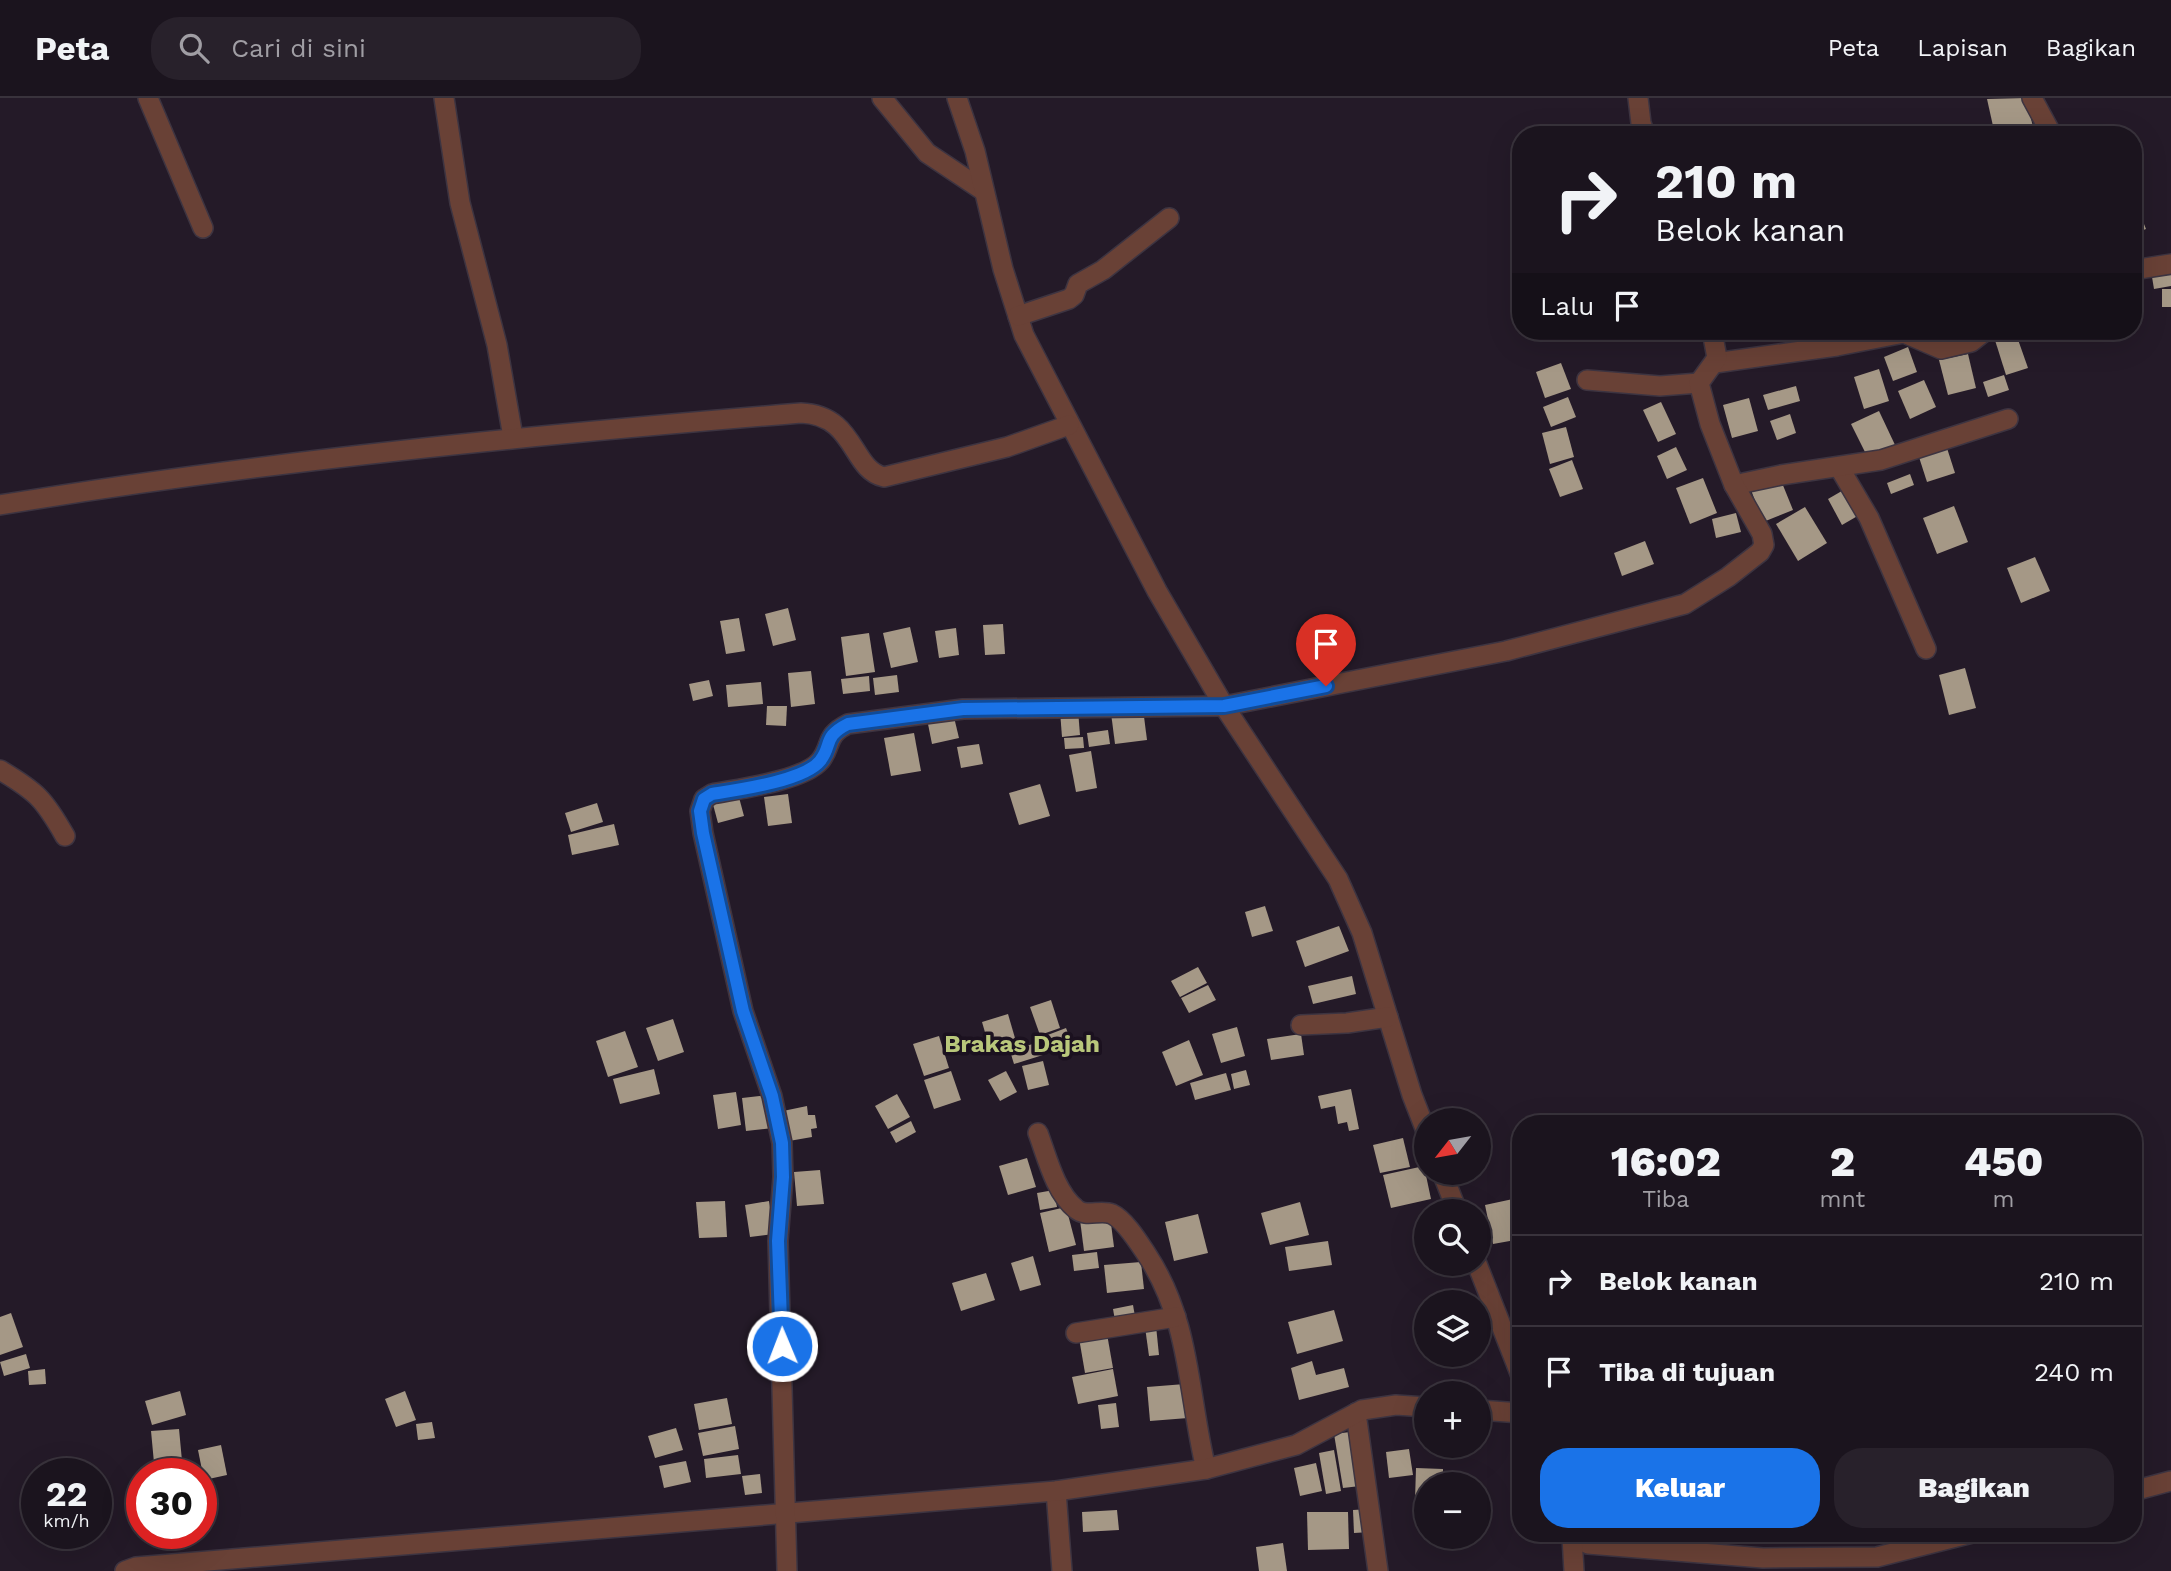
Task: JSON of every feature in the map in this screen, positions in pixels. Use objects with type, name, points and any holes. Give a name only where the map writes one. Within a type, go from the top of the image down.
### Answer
[{"type":"street","points":[[148,98],[203,228]]},
{"type":"street","points":[[444,98],[460,203],[498,345],[513,437]]},
{"type":"street","points":[[883,98],[927,153],[984,191]]},
{"type":"street","points":[[957,98],[975,151],[1003,269],[1024,335],[1157,591],[1224,706],[1338,879],[1362,933],[1418,1108]]},
{"type":"street","points":[[1638,98],[1642,126]]},
{"type":"street","points":[[2032,98],[2050,126]]},
{"type":"street","points":[[1018,316],[1074,295],[1078,284],[1111,264],[1169,218]]},
{"type":"street","points":[[2142,269],[2171,264]]},
{"type":"street","points":[[1587,380],[1660,386],[1699,383],[1715,363],[1717,351],[1714,340]]},
{"type":"street","points":[[1715,363],[1868,340]]},
{"type":"street","points":[[1920,340],[1941,349],[1974,340]]},
{"type":"street","points":[[788,1571],[778,1241],[783,1177],[782,1143],[772,1096],[743,1011],[703,833],[701,802],[712,794],[806,772],[821,760],[832,733],[848,724],[963,709],[1224,706],[1506,651],[1685,604],[1728,577],[1760,552],[1764,545],[1762,534],[1734,485],[1710,424],[1699,383]]},
{"type":"street","points":[[0,505],[122,485],[513,437],[813,414],[824,417],[840,428],[871,472],[884,477],[1007,447],[1069,425]]},
{"type":"street","points":[[1734,485],[1881,460],[2008,419]]},
{"type":"street","points":[[1839,467],[1869,518],[1926,649]]},
{"type":"street","points":[[0,770],[33,789],[49,808],[65,836]]},
{"type":"street","points":[[1301,1025],[1347,1023],[1388,1017]]},
{"type":"street","points":[[1038,1133],[1055,1177],[1074,1209],[1084,1213],[1108,1213],[1119,1220],[1146,1254],[1176,1317],[1188,1355],[1196,1427],[1206,1469]]},
{"type":"street","points":[[1483,1276],[1512,1353]]},
{"type":"street","points":[[1076,1333],[1176,1317]]},
{"type":"street","points":[[125,1571],[136,1567],[1056,1490],[1206,1469],[1296,1445],[1356,1413],[1396,1405],[1414,1406]]},
{"type":"street","points":[[1491,1411],[1512,1412]]},
{"type":"street","points":[[1356,1413],[1378,1571]]},
{"type":"street","points":[[2142,1489],[2171,1481]]},
{"type":"street","points":[[1056,1490],[1062,1571]]},
{"type":"street","points":[[1571,1542],[1574,1571]]},
{"type":"street","points":[[1584,1542],[1763,1558],[1877,1557],[1936,1542]]},
{"type":"building","points":[[2026,98],[2033,126],[1993,126],[1987,99]]},
{"type":"building","points":[[2171,268],[2171,286],[2154,289],[2151,271]]},
{"type":"building","points":[[2162,289],[2171,289],[2171,307],[2162,307]]},
{"type":"building","points":[[1995,340],[2018,340],[2028,368],[2006,375]]},
{"type":"building","points":[[1908,347],[1917,372],[1893,381],[1884,357]]},
{"type":"building","points":[[1968,354],[1976,388],[1948,395],[1939,360]]},
{"type":"building","points":[[1561,363],[1571,389],[1545,398],[1536,372]]},
{"type":"building","points":[[1879,369],[1889,401],[1864,409],[1854,377]]},
{"type":"building","points":[[2004,375],[2009,390],[1988,397],[1983,382]]},
{"type":"building","points":[[1924,380],[1936,407],[1910,419],[1898,391]]},
{"type":"building","points":[[1796,386],[1800,401],[1768,410],[1763,395]]},
{"type":"building","points":[[1568,397],[1576,417],[1551,427],[1543,407]]},
{"type":"building","points":[[1749,398],[1758,431],[1732,438],[1723,405]]},
{"type":"building","points":[[1661,402],[1676,434],[1658,442],[1643,410]]},
{"type":"building","points":[[1879,411],[1896,447],[1869,460],[1851,424]]},
{"type":"building","points":[[1790,414],[1796,433],[1777,440],[1770,421]]},
{"type":"building","points":[[1566,427],[1574,457],[1550,464],[1542,433]]},
{"type":"building","points":[[1946,445],[1955,473],[1927,482],[1918,454]]},
{"type":"building","points":[[1676,447],[1687,470],[1667,479],[1657,456]]},
{"type":"building","points":[[1572,460],[1583,489],[1560,497],[1549,469]]},
{"type":"building","points":[[1910,474],[1914,485],[1891,494],[1887,483]]},
{"type":"building","points":[[1703,478],[1717,513],[1690,524],[1676,488]]},
{"type":"building","points":[[1780,478],[1793,510],[1763,522],[1751,490]]},
{"type":"building","points":[[1847,488],[1861,514],[1842,525],[1828,499]]},
{"type":"building","points":[[1954,506],[1968,542],[1937,554],[1923,518]]},
{"type":"building","points":[[1805,507],[1827,543],[1798,561],[1776,524]]},
{"type":"building","points":[[1736,513],[1741,532],[1716,538],[1712,519]]},
{"type":"building","points":[[1645,541],[1654,564],[1622,576],[1614,553]]},
{"type":"building","points":[[2035,557],[2050,591],[2021,603],[2007,568]]},
{"type":"building","points":[[788,608],[796,640],[773,646],[765,614]]},
{"type":"building","points":[[739,618],[745,651],[726,654],[720,621]]},
{"type":"building","points":[[1003,624],[1005,654],[985,655],[983,625]]},
{"type":"building","points":[[910,627],[918,662],[891,668],[883,633]]},
{"type":"building","points":[[956,628],[959,655],[939,658],[935,631]]},
{"type":"building","points":[[869,633],[875,672],[846,676],[841,637]]},
{"type":"building","points":[[1965,668],[1976,708],[1949,715],[1939,675]]},
{"type":"building","points":[[811,671],[815,704],[791,707],[788,673]]},
{"type":"building","points":[[897,675],[899,692],[875,695],[873,678]]},
{"type":"building","points":[[869,676],[870,691],[843,694],[841,679]]},
{"type":"building","points":[[709,680],[713,696],[693,701],[689,684]]},
{"type":"building","points":[[761,682],[763,704],[728,707],[726,685]]},
{"type":"building","points":[[767,706],[787,706],[786,726],[766,725]]},
{"type":"building","points":[[1143,709],[1147,740],[1115,744],[1111,713]]},
{"type":"building","points":[[1078,710],[1080,735],[1062,737],[1060,711]]},
{"type":"building","points":[[953,713],[959,738],[932,744],[927,719]]},
{"type":"building","points":[[1108,730],[1110,744],[1089,747],[1087,733]]},
{"type":"building","points":[[914,733],[921,771],[891,776],[884,738]]},
{"type":"building","points":[[1083,737],[1084,748],[1065,749],[1064,738]]},
{"type":"building","points":[[979,744],[983,764],[961,768],[957,747]]},
{"type":"building","points":[[1091,751],[1097,788],[1076,792],[1069,755]]},
{"type":"building","points":[[1040,784],[1050,816],[1019,825],[1009,793]]},
{"type":"building","points":[[737,790],[744,816],[718,823],[711,797]]},
{"type":"building","points":[[788,794],[792,823],[768,826],[764,797]]},
{"type":"building","points":[[597,803],[603,822],[571,832],[565,813]]},
{"type":"building","points":[[614,824],[619,845],[572,855],[568,835]]},
{"type":"building","points":[[1265,906],[1273,931],[1252,937],[1245,912]]},
{"type":"building","points":[[1339,926],[1349,951],[1305,967],[1296,941]]},
{"type":"building","points":[[1198,967],[1207,983],[1180,997],[1171,981]]},
{"type":"building","points":[[1352,976],[1356,994],[1313,1004],[1308,986]]},
{"type":"building","points":[[1208,985],[1216,1000],[1189,1013],[1181,998]]},
{"type":"building","points":[[1051,1000],[1060,1028],[1040,1035],[1030,1007]]},
{"type":"building","points":[[1008,1014],[1017,1045],[991,1053],[982,1022]]},
{"type":"building","points":[[673,1019],[684,1052],[658,1061],[646,1028]]},
{"type":"building","points":[[1237,1027],[1245,1056],[1221,1063],[1212,1034]]},
{"type":"building","points":[[1066,1028],[1071,1041],[1049,1049],[1045,1036]]},
{"type":"building","points":[[625,1031],[638,1067],[608,1077],[596,1041]]},
{"type":"building","points":[[1301,1034],[1304,1055],[1271,1060],[1267,1039]]},
{"type":"building","points":[[939,1036],[949,1068],[924,1076],[913,1044]]},
{"type":"building","points":[[1189,1040],[1203,1075],[1176,1086],[1162,1052]]},
{"type":"building","points":[[1042,1041],[1046,1054],[1014,1064],[1010,1051]]},
{"type":"building","points":[[1043,1061],[1049,1085],[1028,1090],[1022,1066]]},
{"type":"building","points":[[654,1069],[660,1094],[620,1104],[613,1079]]},
{"type":"building","points":[[1246,1070],[1250,1085],[1234,1089],[1231,1074]]},
{"type":"building","points":[[951,1071],[961,1100],[934,1109],[924,1080]]},
{"type":"building","points":[[1006,1071],[1017,1092],[1000,1101],[988,1080]]},
{"type":"building","points":[[1226,1073],[1231,1090],[1195,1100],[1190,1083]]},
{"type":"building","points":[[1351,1089],[1359,1129],[1349,1131],[1347,1122],[1338,1124],[1335,1106],[1321,1109],[1318,1096]]},
{"type":"building","points":[[736,1092],[741,1125],[718,1129],[713,1095]]},
{"type":"building","points":[[897,1094],[910,1117],[888,1129],[875,1106]]},
{"type":"building","points":[[769,1095],[773,1128],[746,1131],[742,1098]]},
{"type":"building","points":[[807,1106],[808,1115],[815,1115],[817,1128],[811,1129],[812,1137],[789,1141],[783,1111]]},
{"type":"building","points":[[911,1121],[916,1132],[896,1143],[890,1132]]},
{"type":"building","points":[[1403,1138],[1410,1167],[1380,1173],[1373,1145]]},
{"type":"building","points":[[1027,1158],[1036,1187],[1008,1195],[999,1166]]},
{"type":"building","points":[[1414,1168],[1414,1185],[1428,1185],[1431,1199],[1414,1199],[1414,1203],[1391,1208],[1383,1175]]},
{"type":"building","points":[[820,1170],[824,1204],[797,1206],[794,1172]]},
{"type":"building","points":[[1054,1190],[1057,1207],[1040,1210],[1037,1193]]},
{"type":"building","points":[[1512,1199],[1512,1241],[1493,1244],[1491,1204]]},
{"type":"building","points":[[725,1201],[727,1237],[699,1238],[696,1202]]},
{"type":"building","points":[[769,1201],[774,1234],[750,1237],[745,1205]]},
{"type":"building","points":[[1300,1202],[1309,1235],[1270,1245],[1261,1213]]},
{"type":"building","points":[[1066,1207],[1076,1245],[1049,1252],[1040,1213]]},
{"type":"building","points":[[1198,1214],[1208,1253],[1174,1261],[1165,1222]]},
{"type":"building","points":[[1110,1216],[1114,1247],[1084,1251],[1080,1220]]},
{"type":"building","points":[[1328,1241],[1332,1265],[1289,1271],[1285,1247]]},
{"type":"building","points":[[1097,1252],[1099,1268],[1074,1271],[1072,1255]]},
{"type":"building","points":[[1033,1256],[1041,1285],[1020,1291],[1011,1263]]},
{"type":"building","points":[[1141,1262],[1144,1289],[1107,1293],[1104,1265]]},
{"type":"building","points":[[986,1273],[995,1300],[961,1311],[952,1283]]},
{"type":"building","points":[[1133,1305],[1136,1322],[1116,1326],[1113,1309]]},
{"type":"building","points":[[1334,1310],[1343,1341],[1297,1354],[1288,1322]]},
{"type":"building","points":[[11,1313],[23,1347],[0,1355],[0,1317]]},
{"type":"building","points":[[1156,1326],[1159,1355],[1149,1356],[1145,1327]]},
{"type":"building","points":[[1107,1334],[1113,1368],[1085,1373],[1079,1338]]},
{"type":"building","points":[[26,1354],[30,1368],[4,1376],[0,1362]]},
{"type":"building","points":[[1312,1361],[1316,1375],[1344,1368],[1349,1387],[1299,1400],[1291,1368]]},
{"type":"building","points":[[45,1369],[46,1384],[29,1385],[28,1371]]},
{"type":"building","points":[[1113,1369],[1118,1396],[1078,1404],[1072,1377]]},
{"type":"building","points":[[1185,1384],[1188,1418],[1150,1421],[1147,1387]]},
{"type":"building","points":[[180,1391],[186,1415],[152,1425],[145,1401]]},
{"type":"building","points":[[405,1391],[416,1420],[396,1427],[385,1399]]},
{"type":"building","points":[[727,1398],[732,1424],[699,1430],[694,1404]]},
{"type":"building","points":[[1116,1403],[1119,1427],[1101,1429],[1098,1405]]},
{"type":"building","points":[[432,1422],[435,1438],[418,1440],[416,1424]]},
{"type":"building","points":[[735,1426],[739,1449],[703,1456],[698,1433]]},
{"type":"building","points":[[676,1428],[683,1450],[655,1458],[648,1436]]},
{"type":"building","points":[[179,1429],[182,1458],[154,1458],[151,1431]]},
{"type":"building","points":[[1350,1432],[1360,1486],[1343,1488],[1334,1434]]},
{"type":"building","points":[[221,1445],[227,1475],[217,1477],[217,1458],[200,1458],[198,1450]]},
{"type":"building","points":[[1409,1449],[1413,1475],[1389,1478],[1386,1452]]},
{"type":"building","points":[[1334,1450],[1341,1491],[1326,1494],[1319,1453]]},
{"type":"building","points":[[738,1455],[741,1474],[706,1478],[704,1459]]},
{"type":"building","points":[[686,1461],[691,1482],[664,1488],[659,1466]]},
{"type":"building","points":[[1316,1463],[1322,1491],[1300,1496],[1294,1468]]},
{"type":"building","points":[[1416,1468],[1443,1469],[1443,1472],[1416,1472]]},
{"type":"building","points":[[760,1474],[762,1493],[745,1495],[742,1476]]},
{"type":"building","points":[[1369,1509],[1370,1532],[1354,1533],[1353,1510]]},
{"type":"building","points":[[1117,1510],[1119,1530],[1083,1532],[1082,1512]]},
{"type":"building","points":[[1307,1512],[1348,1512],[1349,1549],[1308,1550]]},
{"type":"building","points":[[1283,1543],[1287,1571],[1259,1571],[1256,1547]]},
{"type":"district","name":"Brakas Dajah","points":[[1022,1044]]},
{"type":"route","points":[[782,1346],[778,1241],[783,1177],[782,1143],[772,1096],[743,1011],[703,833],[701,802],[712,794],[806,772],[821,760],[832,733],[848,724],[963,709],[1224,706],[1326,686]]}]
